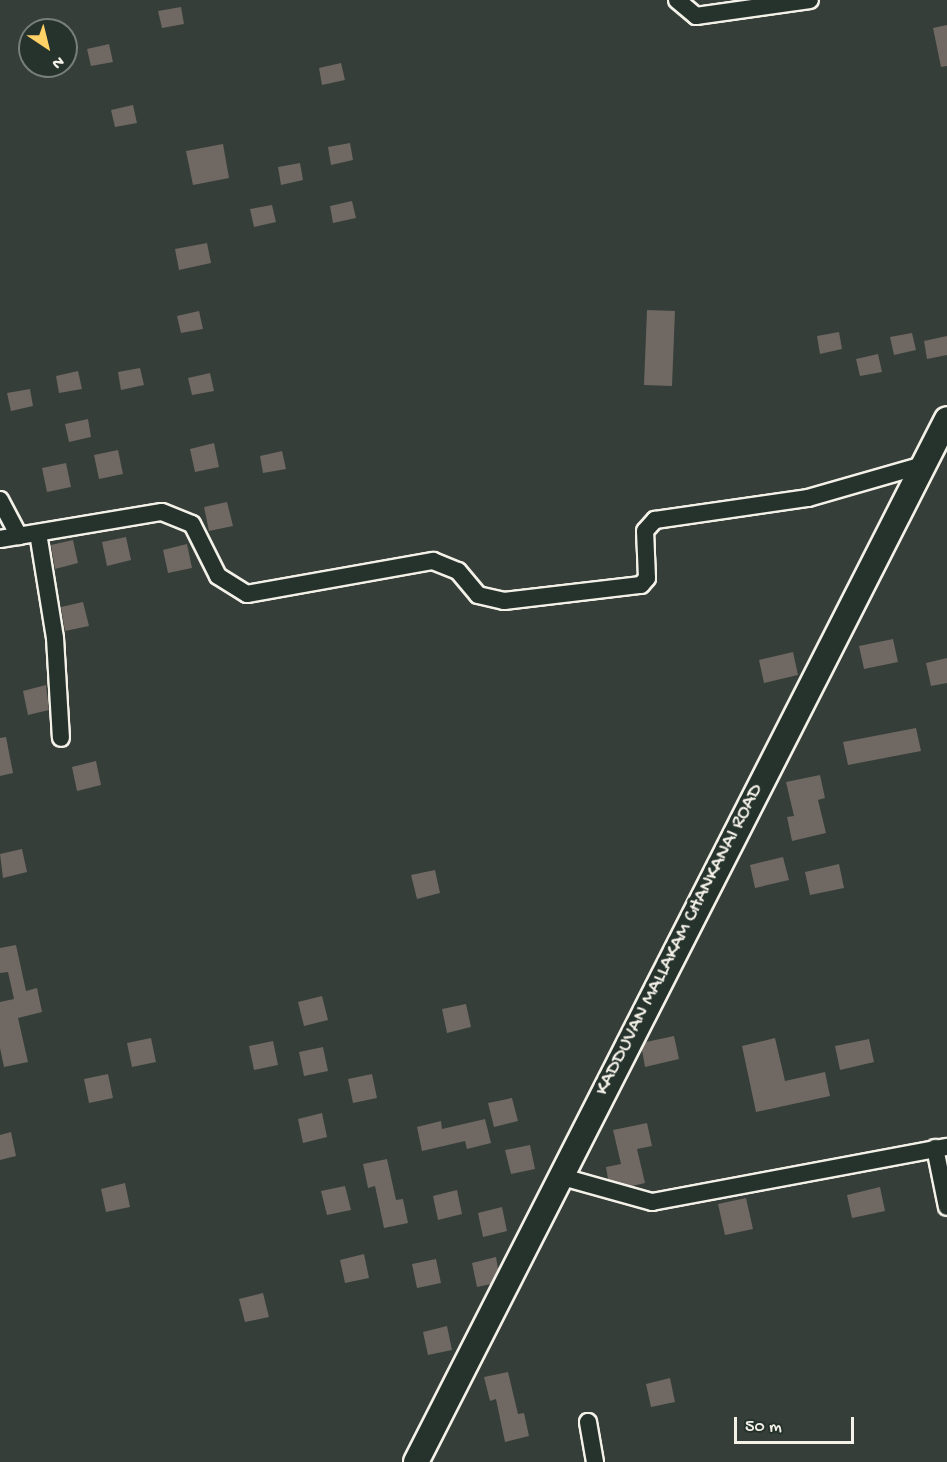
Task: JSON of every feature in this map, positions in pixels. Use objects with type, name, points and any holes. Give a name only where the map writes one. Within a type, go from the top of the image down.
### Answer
[{"type":"main road","name":"KADDUVAN MALLAKAM CHANKANAI ROAD","points":[[416,1462],[559,1176],[947,419]]},
{"type":"street","points":[[677,0],[696,16],[810,0]]},
{"type":"street","points":[[0,539],[162,512],[192,524],[218,576],[247,594],[433,561],[458,571],[478,595],[504,601],[641,585],[647,578],[645,531],[655,520],[808,498],[923,465]]},
{"type":"street","points":[[0,500],[19,536]]},
{"type":"street","points":[[38,533],[55,638],[61,738]]},
{"type":"street","points":[[559,1176],[652,1202],[941,1148],[947,1207]]},
{"type":"street","points":[[588,1422],[595,1462]]},
{"type":"building","points":[[181,7],[184,24],[162,28],[158,11]]},
{"type":"building","points":[[947,25],[947,66],[941,67],[933,28]]},
{"type":"building","points":[[109,44],[113,62],[91,66],[87,49]]},
{"type":"building","points":[[341,63],[345,80],[322,85],[319,68]]},
{"type":"building","points":[[133,105],[137,123],[115,127],[111,110]]},
{"type":"building","points":[[350,143],[353,160],[331,165],[328,147]]},
{"type":"building","points":[[223,144],[229,178],[193,185],[186,151]]},
{"type":"building","points":[[300,163],[303,180],[281,185],[278,167]]},
{"type":"building","points":[[352,201],[356,218],[333,223],[330,206]]},
{"type":"building","points":[[272,205],[276,222],[254,227],[250,209]]},
{"type":"building","points":[[207,243],[211,263],[179,270],[175,249]]},
{"type":"building","points":[[647,310],[675,311],[672,386],[644,385]]},
{"type":"building","points":[[199,311],[203,329],[181,333],[177,316]]},
{"type":"building","points":[[839,332],[842,349],[820,354],[817,336]]},
{"type":"building","points":[[912,333],[916,350],[894,355],[890,337]]},
{"type":"building","points":[[947,336],[947,355],[927,359],[924,341]]},
{"type":"building","points":[[878,354],[882,372],[860,376],[856,359]]},
{"type":"building","points":[[140,368],[144,385],[121,390],[118,372]]},
{"type":"building","points":[[78,371],[82,389],[59,393],[56,376]]},
{"type":"building","points":[[210,373],[214,391],[192,395],[188,378]]},
{"type":"building","points":[[30,389],[33,406],[11,411],[7,393]]},
{"type":"building","points":[[88,419],[91,437],[69,442],[65,424]]},
{"type":"building","points":[[214,443],[219,467],[195,472],[190,449]]},
{"type":"building","points":[[118,450],[123,474],[99,479],[94,455]]},
{"type":"building","points":[[282,451],[286,469],[263,473],[260,456]]},
{"type":"building","points":[[66,463],[71,487],[47,492],[42,468]]},
{"type":"building","points":[[227,502],[233,526],[209,531],[204,507]]},
{"type":"building","points":[[126,537],[131,560],[107,566],[102,542]]},
{"type":"building","points":[[73,540],[78,563],[55,569],[51,545]]},
{"type":"building","points":[[187,544],[192,568],[168,573],[163,550]]},
{"type":"building","points":[[83,602],[89,626],[65,631],[61,607]]},
{"type":"building","points":[[893,639],[898,662],[864,669],[859,646]]},
{"type":"building","points":[[793,652],[798,675],[764,683],[759,660]]},
{"type":"building","points":[[947,658],[947,683],[931,686],[926,663]]},
{"type":"building","points":[[46,685],[49,710],[28,715],[23,691]]},
{"type":"building","points":[[916,728],[921,751],[848,765],[843,742]]},
{"type":"building","points":[[6,737],[13,773],[0,776],[0,738]]},
{"type":"building","points":[[96,761],[101,785],[77,791],[72,767]]},
{"type":"building","points":[[820,775],[825,798],[818,800],[826,833],[792,841],[787,817],[794,816],[786,782]]},
{"type":"building","points":[[22,849],[27,872],[3,878],[0,854]]},
{"type":"building","points":[[783,857],[789,880],[755,888],[750,865]]},
{"type":"building","points":[[839,864],[844,888],[810,895],[805,872]]},
{"type":"building","points":[[435,870],[440,893],[417,899],[411,875]]},
{"type":"building","points":[[16,945],[26,991],[37,988],[42,1012],[18,1018],[28,1062],[4,1067],[0,1048],[0,1002],[14,999],[8,972],[0,973],[0,948]]},
{"type":"building","points":[[322,996],[328,1020],[304,1026],[298,1002]]},
{"type":"building","points":[[466,1004],[471,1027],[447,1033],[442,1009]]},
{"type":"building","points":[[674,1036],[679,1059],[645,1067],[642,1050],[646,1042]]},
{"type":"building","points":[[151,1038],[156,1062],[132,1067],[127,1043]]},
{"type":"building","points":[[775,1038],[785,1081],[825,1072],[830,1096],[756,1112],[742,1046]]},
{"type":"building","points":[[869,1039],[874,1062],[840,1070],[835,1046]]},
{"type":"building","points":[[273,1041],[278,1065],[254,1070],[249,1046]]},
{"type":"building","points":[[323,1047],[328,1071],[304,1076],[299,1052]]},
{"type":"building","points":[[108,1074],[113,1098],[89,1103],[84,1079]]},
{"type":"building","points":[[372,1074],[377,1098],[353,1103],[348,1079]]},
{"type":"building","points":[[512,1098],[518,1121],[494,1127],[488,1103]]},
{"type":"building","points":[[322,1113],[327,1137],[303,1143],[298,1119]]},
{"type":"building","points":[[485,1119],[491,1143],[467,1149],[465,1141],[422,1151],[417,1127],[441,1121],[442,1129]]},
{"type":"building","points":[[647,1123],[652,1146],[637,1149],[645,1183],[632,1186],[608,1179],[606,1167],[621,1164],[613,1130]]},
{"type":"building","points":[[11,1132],[16,1156],[0,1160],[0,1135]]},
{"type":"building","points":[[530,1145],[535,1169],[511,1174],[505,1150]]},
{"type":"building","points":[[387,1159],[396,1200],[403,1199],[408,1223],[384,1228],[375,1186],[368,1188],[363,1164]]},
{"type":"building","points":[[125,1183],[130,1207],[106,1212],[101,1189]]},
{"type":"building","points":[[345,1186],[351,1210],[327,1215],[321,1191]]},
{"type":"building","points":[[880,1187],[885,1211],[852,1218],[847,1195]]},
{"type":"building","points":[[457,1190],[462,1214],[438,1220],[433,1196]]},
{"type":"building","points":[[746,1198],[753,1229],[725,1235],[718,1204]]},
{"type":"building","points":[[502,1207],[507,1231],[483,1237],[478,1213]]},
{"type":"building","points":[[364,1254],[369,1278],[345,1283],[340,1260]]},
{"type":"building","points":[[496,1257],[498,1269],[491,1284],[477,1287],[472,1263]]},
{"type":"building","points":[[436,1259],[441,1283],[417,1288],[412,1264]]},
{"type":"building","points":[[263,1293],[269,1317],[245,1322],[239,1299]]},
{"type":"building","points":[[447,1326],[452,1350],[428,1355],[423,1332]]},
{"type":"building","points":[[508,1372],[518,1414],[524,1413],[529,1436],[505,1442],[496,1399],[490,1401],[484,1377]]},
{"type":"building","points":[[670,1378],[675,1402],[651,1407],[646,1384]]}]
